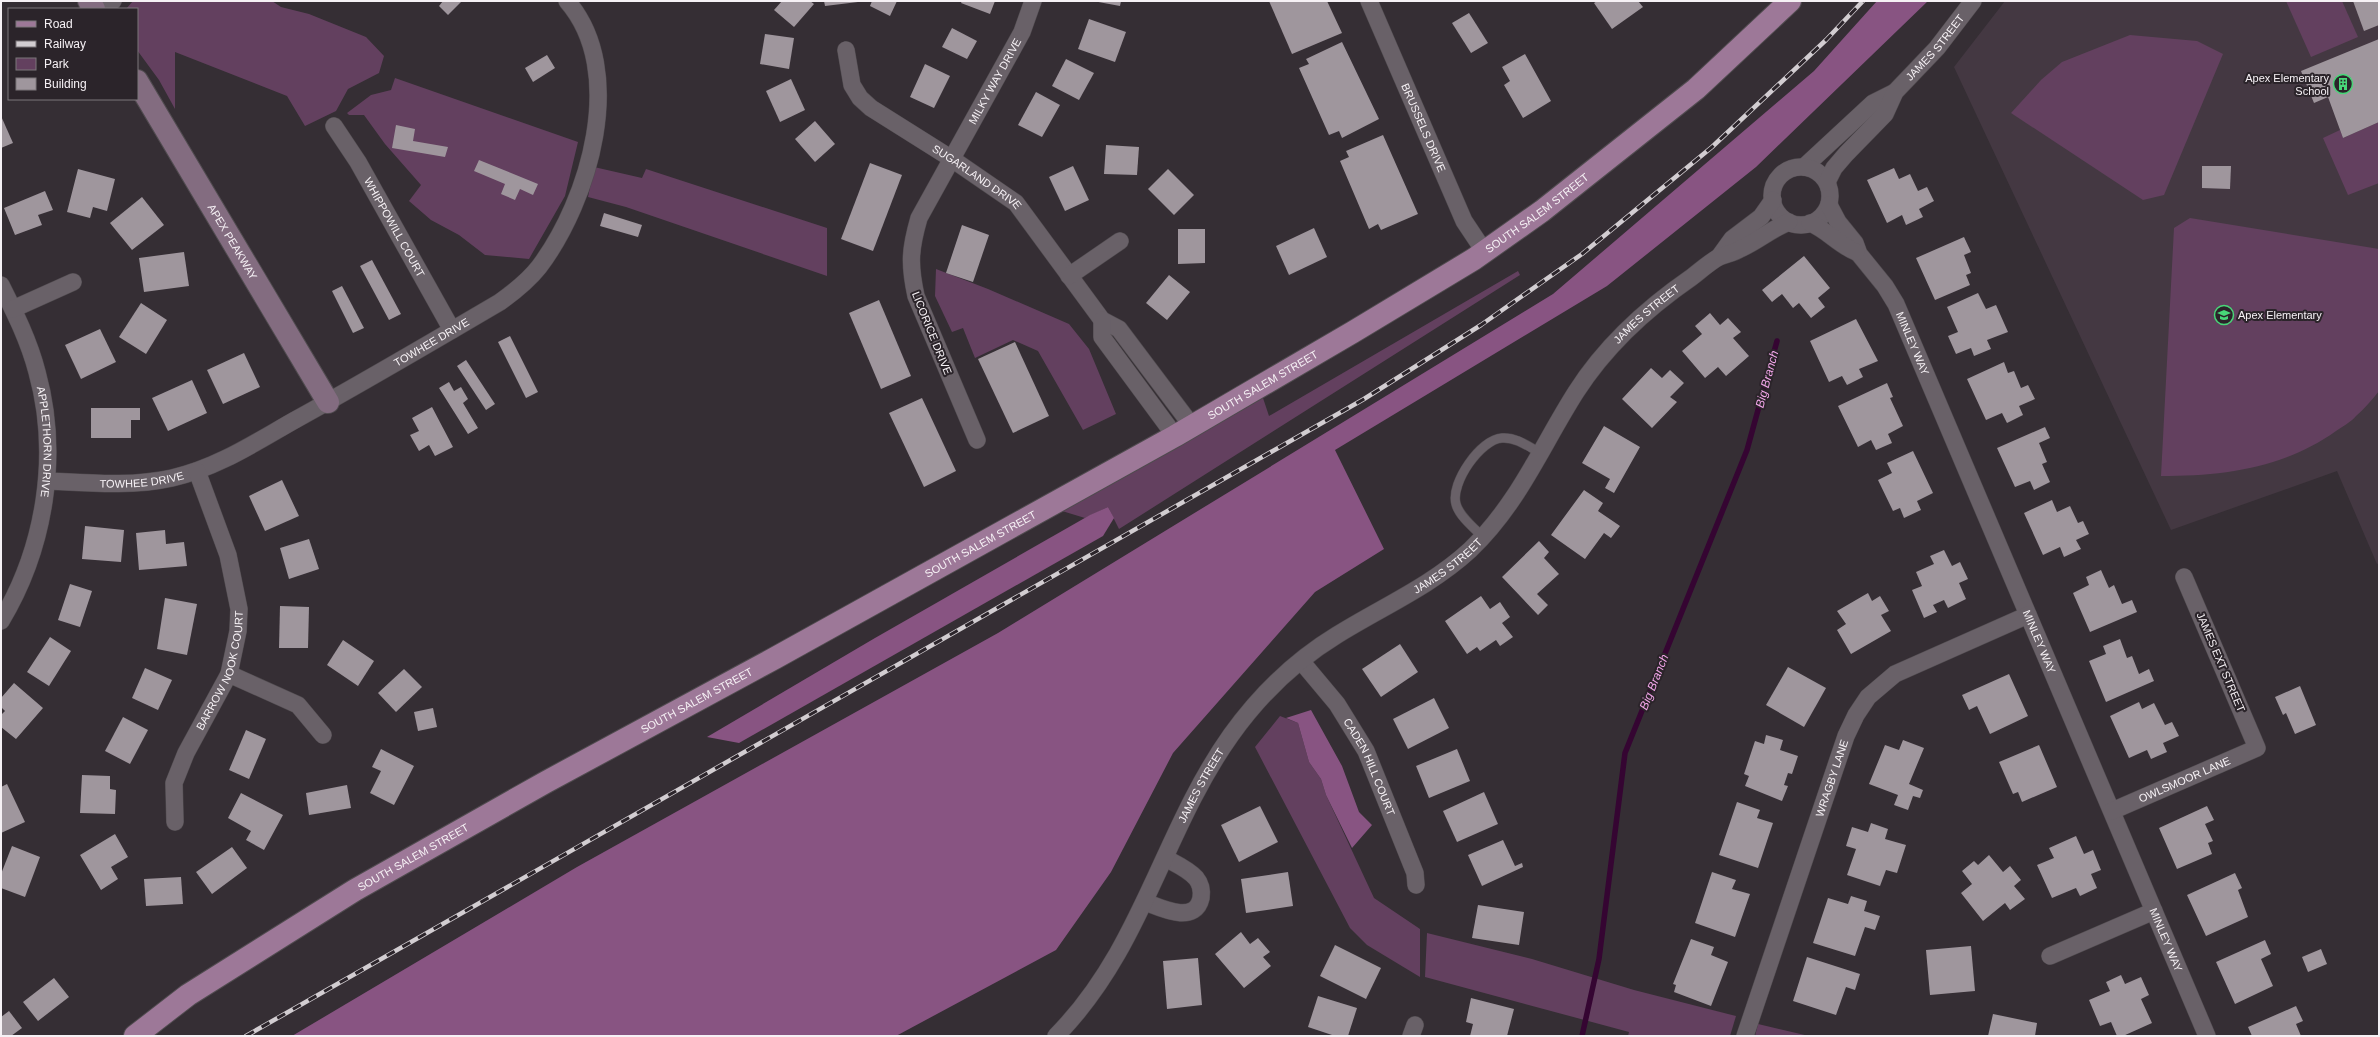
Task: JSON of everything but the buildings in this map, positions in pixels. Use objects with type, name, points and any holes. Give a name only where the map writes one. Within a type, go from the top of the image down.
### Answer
[{"type":"main road","name":"SOUTH SALEM STREET","points":[[135,1036],[188,995],[355,890],[546,782],[829,628],[1183,431],[1353,332],[1484,251],[1542,211],[1696,89],[1790,1]]},
{"type":"main road","name":"APEX PEAKWAY","points":[[138,83],[328,402]]},
{"type":"street","points":[[100,8],[113,1]]},
{"type":"street","name":"TOWHEE DRIVE","points":[[48,481],[143,482],[172,478],[197,471],[230,456],[328,402],[500,302],[538,269],[555,243],[568,218],[585,171],[598,115],[599,93],[597,63],[589,38],[580,19],[567,1]]},
{"type":"street","name":"MILKY WAY DRIVE","points":[[952,159],[1022,32],[1033,1]]},
{"type":"street","name":"BRUSSELS DRIVE","points":[[1369,1],[1464,221],[1484,251]]},
{"type":"street","name":"JAMES STREET","points":[[1827,182],[1834,168],[1885,114],[1895,92],[1937,48],[1973,1]]},
{"type":"street","name":"SUGARLAND DRIVE","points":[[846,50],[852,85],[860,98],[871,108],[952,159],[1016,203],[1102,320],[1102,337],[1183,431]]},
{"type":"street","name":"JAMES STREET","points":[[1804,167],[1873,103],[1895,92]]},
{"type":"street","name":"WHIPPOWILL COURT","points":[[334,126],[358,162],[452,330]]},
{"type":"street","name":"LICORICE DRIVE","points":[[952,159],[919,218],[911,246],[910,271],[923,316],[977,440]]},
{"type":"street","points":[[1804,167],[1817,172],[1827,182],[1830,197],[1829,206],[1821,216],[1810,223],[1796,224],[1789,222],[1778,213],[1773,200],[1775,183],[1787,170],[1804,167]]},
{"type":"street","name":"JAMES STREET","points":[[1719,257],[1732,239],[1761,217],[1773,200]]},
{"type":"street","name":"MINLEY WAY","points":[[1829,206],[1838,222],[1855,243],[1859,254],[1880,278],[1896,304],[2207,1036]]},
{"type":"street","name":"JAMES STREET","points":[[1056,1036],[1071,1020],[1104,977],[1120,951],[1145,902],[1196,791],[1218,755],[1255,705],[1301,661],[1335,636],[1426,584],[1483,537],[1512,502],[1542,454],[1578,390],[1611,347],[1627,329],[1673,290],[1719,257],[1740,250],[1768,231],[1789,222]]},
{"type":"street","name":"MINLEY WAY","points":[[1810,223],[1829,233],[1847,249],[1859,254]]},
{"type":"street","points":[[1069,276],[1120,241]]},
{"type":"street","points":[[13,309],[73,282]]},
{"type":"street","name":"APPLETHORN DRIVE","points":[[1,285],[25,334],[38,374],[45,417],[48,481],[39,532],[26,570],[1,621]]},
{"type":"street","name":"BARROW NOOK COURT","points":[[175,822],[174,783],[186,753],[229,674],[238,631],[240,609],[236,584],[228,555],[197,471]]},
{"type":"street","name":"JAMES EXT STREET","points":[[2184,577],[2257,748]]},
{"type":"street","name":"WRAGBY LANE","points":[[1745,1036],[1846,736],[1862,706],[1878,688],[1905,668],[2028,615]]},
{"type":"street","name":"CADEN HILL COURT","points":[[1301,661],[1337,704],[1366,751],[1413,868],[1416,884]]},
{"type":"street","points":[[229,674],[298,705],[323,735]]},
{"type":"street","name":"OWLSMOOR LANE","points":[[2112,811],[2257,748]]},
{"type":"street","points":[[1145,902],[1172,913],[1184,913],[1194,909],[1200,903],[1202,895],[1197,880],[1190,872],[1165,858]]},
{"type":"street","points":[[2050,956],[2154,911]]},
{"type":"lane","points":[[1483,537],[1460,512],[1456,504],[1455,493],[1458,483],[1481,449],[1490,442],[1511,438],[1542,454]]},
{"type":"shaded area","points":[[1877,1],[1928,1],[1756,167],[1607,286],[1335,450],[1384,549],[1315,592],[1173,753],[1111,872],[1056,950],[896,1036],[292,1036],[577,867],[998,633],[1553,294],[1814,71]]},
{"type":"shaded area","name":"Apex Elementary","points":[[2005,1],[2379,1],[2379,563],[2377,564],[2337,471],[2171,530],[1954,67]]},
{"type":"shaded area","points":[[1108,507],[1114,518],[1103,536],[739,743],[707,737],[875,638],[1090,515]]},
{"type":"shaded area","points":[[1311,710],[1342,766],[1359,812],[1372,825],[1352,848],[1326,795],[1321,779],[1309,762],[1298,723],[1286,718]]},
{"type":"green space","points":[[133,1],[272,1],[281,7],[309,14],[366,37],[384,56],[379,73],[348,89],[336,111],[305,126],[287,96],[175,52],[175,109],[159,80],[138,51],[138,8],[127,8]]},
{"type":"green space","points":[[2286,1],[2342,1],[2358,37],[2311,57]]},
{"type":"green space","points":[[2130,35],[2197,41],[2223,54],[2164,195],[2143,200],[2011,113],[2041,80],[2062,62]]},
{"type":"green space","points":[[395,78],[578,142],[565,196],[529,259],[485,255],[459,235],[431,220],[409,201],[421,185],[385,144],[364,115],[349,115],[347,113],[371,95],[391,90]]},
{"type":"green space","points":[[2379,122],[2379,183],[2348,195],[2323,138],[2340,130],[2343,138]]},
{"type":"green space","points":[[594,167],[642,178],[646,169],[827,228],[827,276],[626,207],[588,197]]},
{"type":"green space","points":[[2190,218],[2379,249],[2379,391],[2349,422],[2316,444],[2296,454],[2253,467],[2230,472],[2184,476],[2161,476],[2174,228]]},
{"type":"green space","points":[[936,269],[988,289],[1069,324],[1089,349],[1116,414],[1083,430],[1038,351],[1013,340],[975,358],[963,328],[952,332],[935,296]]},
{"type":"green space","points":[[1518,271],[1520,275],[1119,529],[1108,507],[1085,518],[1062,511],[1263,398],[1269,416]]},
{"type":"green space","points":[[1280,716],[1298,723],[1309,762],[1321,779],[1326,795],[1374,898],[1420,929],[1420,977],[1367,945],[1350,928],[1255,747]]},
{"type":"green space","points":[[1427,933],[1532,959],[1634,990],[1736,1016],[1730,1036],[1628,1036],[1629,1032],[1425,977]]},
{"type":"green space","points":[[1758,1024],[1809,1036],[1755,1036]]},
{"type":"waterway","name":"Big Branch","points":[[1582,1036],[1599,959],[1625,753],[1747,450],[1777,341]]},
{"type":"railway","points":[[246,1036],[1364,399],[1481,325],[1582,254],[1712,147],[1826,40],[1863,1]]},
{"type":"place","name":"Apex Elementary School","points":[[2343,84]]},
{"type":"place","name":"Apex Elementary","points":[[2224,315]]}]
